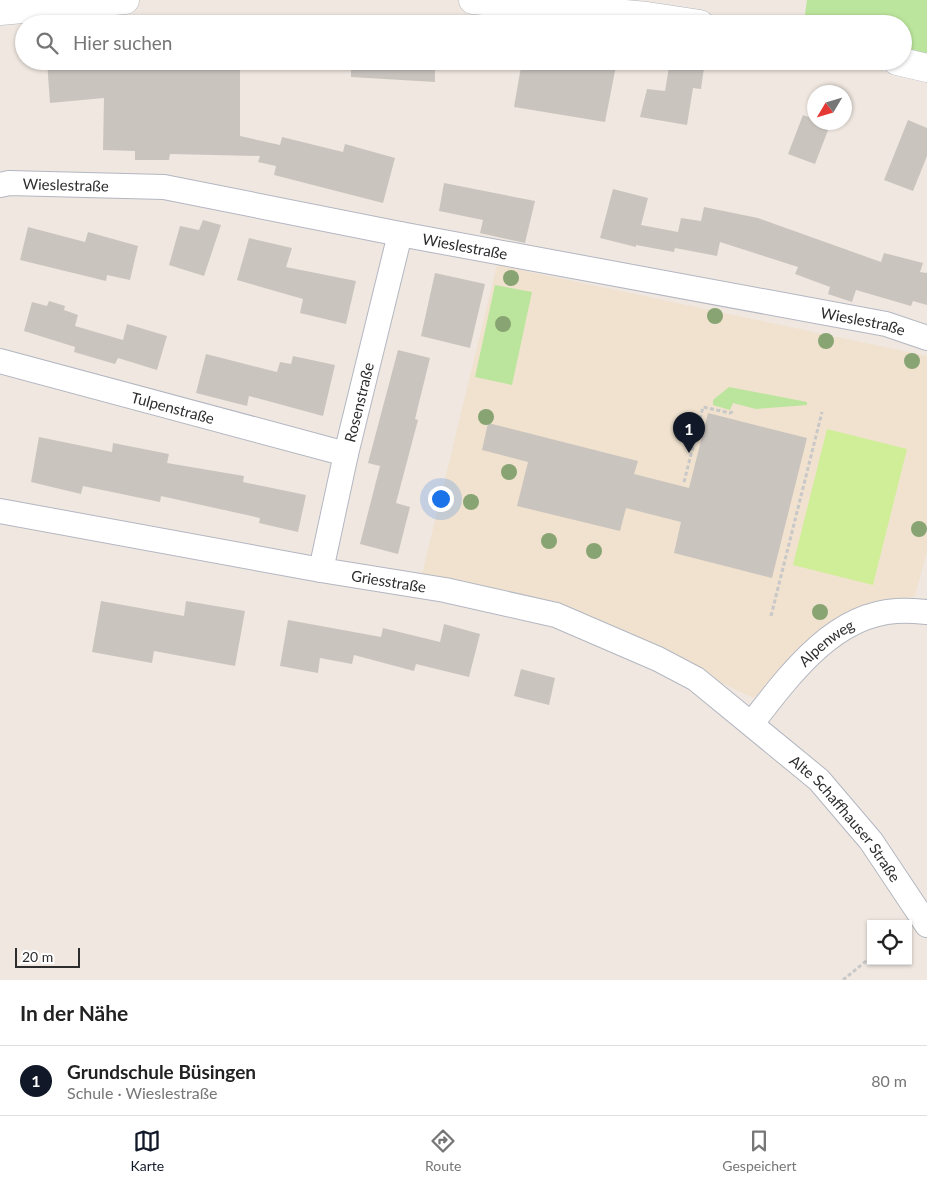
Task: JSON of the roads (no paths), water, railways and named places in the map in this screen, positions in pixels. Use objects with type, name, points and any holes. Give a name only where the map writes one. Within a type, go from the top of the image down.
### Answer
[{"type":"main road","points":[[0,11],[124,0]]},
{"type":"main road","points":[[473,0],[636,15]]},
{"type":"main road","points":[[912,64],[927,68]]},
{"type":"street","name":"Wieslestraße","points":[[0,185],[9,183],[164,187],[400,234],[886,324],[927,338]]},
{"type":"street","name":"Rosenstraße","points":[[321,570],[346,454],[400,234]]},
{"type":"street","name":"Tulpenstraße","points":[[0,361],[346,454]]},
{"type":"street","name":"Griesstraße","points":[[0,511],[321,570],[445,590],[556,616],[658,659],[696,679],[752,723]]},
{"type":"street","name":"Alpenweg","points":[[752,723],[792,673],[827,640],[859,620],[895,610],[927,612]]},
{"type":"street","name":"Alte Schaffhauser Straße","points":[[752,723],[819,780],[871,841],[927,925]]},
{"type":"place","name":"Grundschule Büsingen","points":[[689,453]]}]
